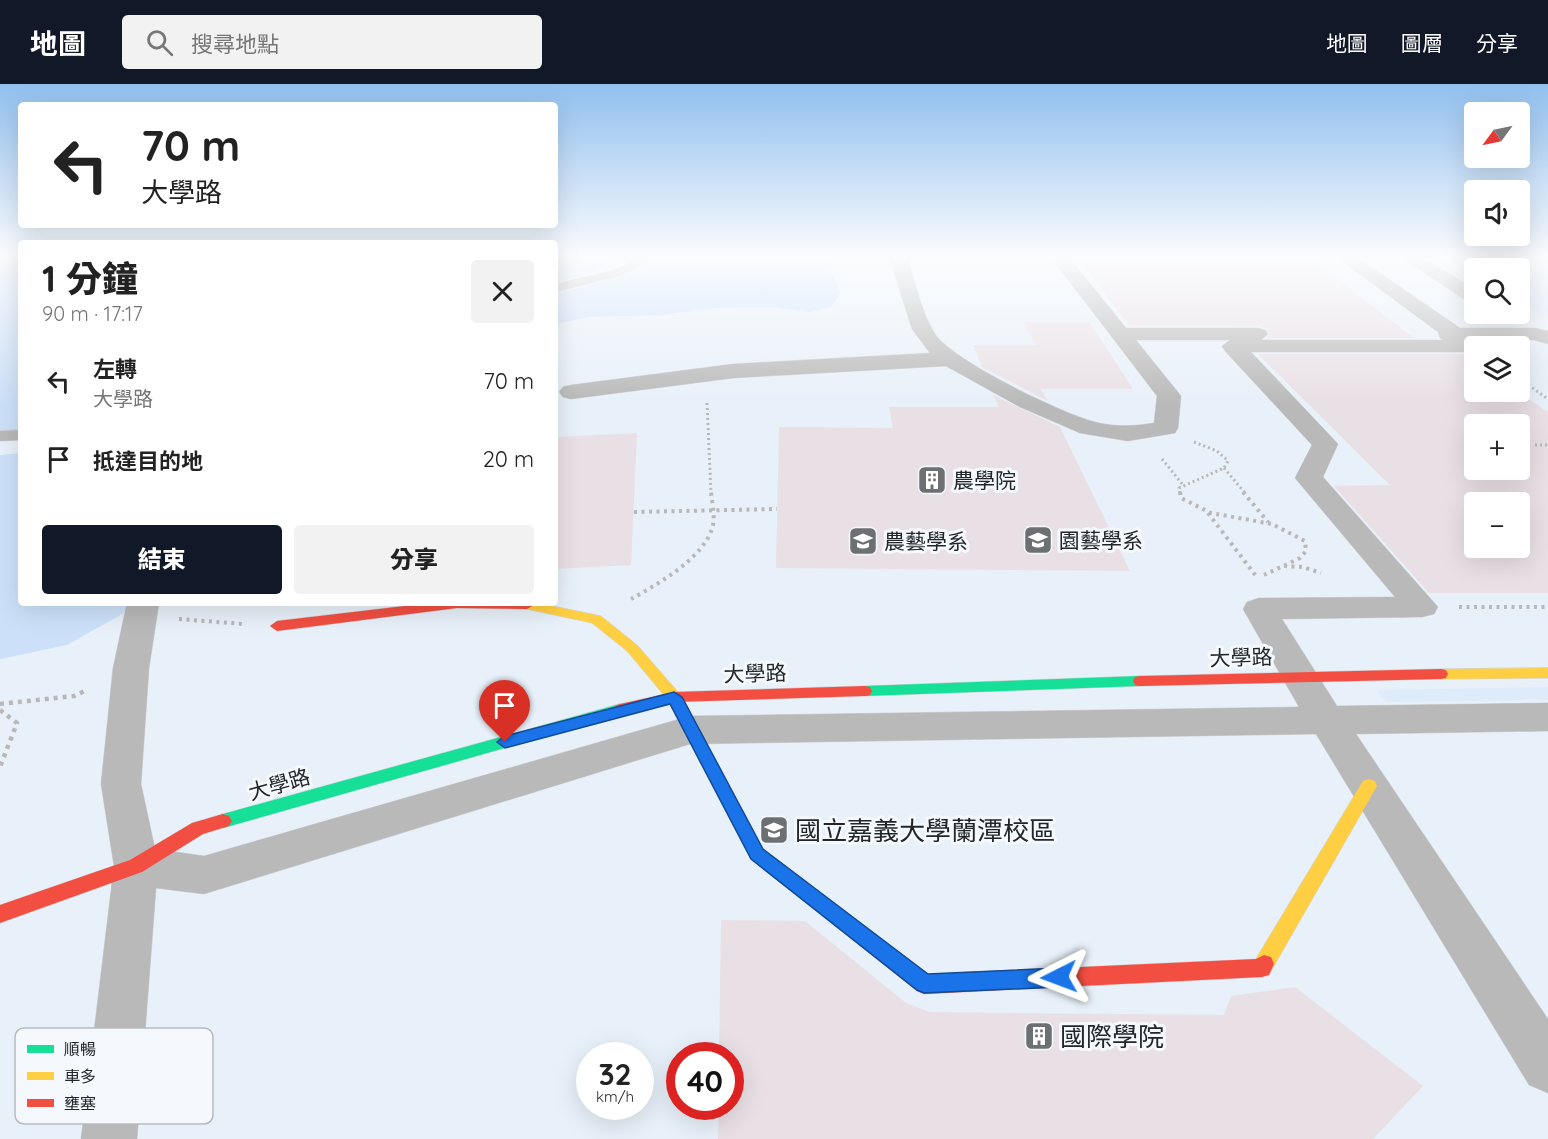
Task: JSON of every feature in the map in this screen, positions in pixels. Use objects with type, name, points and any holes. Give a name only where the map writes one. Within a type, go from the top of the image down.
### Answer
[{"type":"street","points":[[915,305],[927,338],[949,359],[1010,393],[1088,428],[1143,435],[1166,428],[1169,396],[1099,305]]},
{"type":"street","points":[[1414,305],[1472,346],[1233,346],[1325,444],[1309,478],[1422,608]]},
{"type":"street","points":[[1519,324],[1544,338]]},
{"type":"street","points":[[1122,334],[1455,334],[1544,338]]},
{"type":"street","points":[[571,392],[706,374],[949,359]]},
{"type":"street","points":[[277,627],[441,606]]},
{"type":"street","points":[[533,606],[596,619],[632,648],[682,714],[757,854],[924,984],[1262,968],[1369,786]]},
{"type":"street","points":[[1422,608],[1258,609],[1298,676],[1548,1066]]},
{"type":"street","points":[[120,1028],[136,866],[121,784],[131,668],[142,609]]},
{"type":"street","name":"大學路","points":[[682,714],[1298,676],[1548,673]]},
{"type":"street","points":[[0,914],[136,866],[204,875],[682,714],[1326,720],[1548,717]]},
{"type":"street","points":[[109,1139],[110,1124]]},
{"type":"lane","points":[[0,436],[18,435]]},
{"type":"path","points":[[596,619],[656,586],[697,554],[713,525],[706,374]]},
{"type":"path","points":[[1530,386],[1548,399]]},
{"type":"path","points":[[1143,435],[1183,440],[1213,448],[1223,454],[1228,461],[1224,468],[1179,488],[1181,498],[1195,508],[1208,513],[1269,523],[1288,530],[1305,541],[1306,551],[1300,558],[1258,579],[1208,513]]},
{"type":"path","points":[[1535,445],[1548,445]]},
{"type":"path","points":[[1224,468],[1269,523]]},
{"type":"path","points":[[634,512],[777,509]]},
{"type":"path","points":[[1422,608],[1548,607]]},
{"type":"path","points":[[142,609],[277,627]]},
{"type":"path","points":[[0,705],[74,696],[131,668]]},
{"type":"path","points":[[0,710],[17,723],[0,767]]},
{"type":"shaded area","points":[[0,305],[18,305],[18,436],[0,438]]},
{"type":"shaded area","name":"國立嘉義大學蘭潭校區","points":[[558,305],[1464,305],[1464,324],[1530,324],[1530,305],[1548,305],[1548,1139],[0,1139],[0,410],[18,409],[18,606],[558,606]]},
{"type":"shaded area","points":[[558,305],[832,305],[810,312],[770,307],[714,308],[661,315],[590,317],[558,323]]},
{"type":"shaded area","points":[[1530,305],[1548,305],[1548,316],[1542,316],[1530,308]]},
{"type":"shaded area","points":[[18,453],[18,606],[137,606],[67,645],[0,659],[0,455]]},
{"type":"shaded area","points":[[1548,687],[1548,700],[1386,702],[1376,690]]},
{"type":"building","points":[[1114,305],[1371,305],[1414,338],[1267,338],[1270,334],[1267,329],[1258,326],[1129,325]]},
{"type":"building","points":[[1023,322],[1089,322],[1133,389],[1041,389],[1048,401],[982,367],[973,345],[1036,345]]},
{"type":"building","points":[[1258,354],[1464,354],[1464,402],[1530,402],[1530,400],[1548,412],[1548,593],[1429,593],[1334,486],[1390,485]]},
{"type":"building","name":"農學院","points":[[993,395],[1060,427],[1130,571],[776,568],[779,427],[893,428],[889,407],[999,407]]},
{"type":"building","points":[[637,433],[631,565],[558,569],[558,437]]},
{"type":"building","name":"國際學院","points":[[721,920],[805,921],[906,1003],[930,1012],[1224,1015],[1231,996],[1295,987],[1423,1086],[1373,1139],[718,1139],[719,1120],[744,1120],[744,1042],[719,1042]]},
{"type":"traffic: fast","points":[[865,691],[1140,681]]},
{"type":"traffic: fast","points":[[223,821],[620,710]]},
{"type":"traffic: slow","points":[[532,606],[596,619],[632,648],[674,697],[757,854],[860,934]]},
{"type":"traffic: slow","points":[[1441,674],[1548,673]]},
{"type":"traffic: slow","points":[[1264,964],[1369,786]]},
{"type":"traffic: jam","points":[[277,626],[441,606]]},
{"type":"traffic: jam","points":[[1140,681],[1441,674]]},
{"type":"traffic: jam","points":[[620,710],[674,697],[865,691]]},
{"type":"traffic: jam","points":[[0,914],[136,866],[198,828],[223,821]]},
{"type":"traffic: jam","points":[[860,934],[924,984],[1262,968],[1264,964]]},
{"type":"place","name":"農學院","points":[[932,480]]},
{"type":"place","name":"園藝學系","points":[[1038,540]]},
{"type":"place","name":"農藝學系","points":[[863,541]]},
{"type":"place","name":"國立嘉義大學蘭潭校區","points":[[774,830]]},
{"type":"place","name":"國際學院","points":[[1039,1036]]},
{"type":"route","points":[[505,742],[674,697],[757,854],[924,984],[1059,977]]}]
